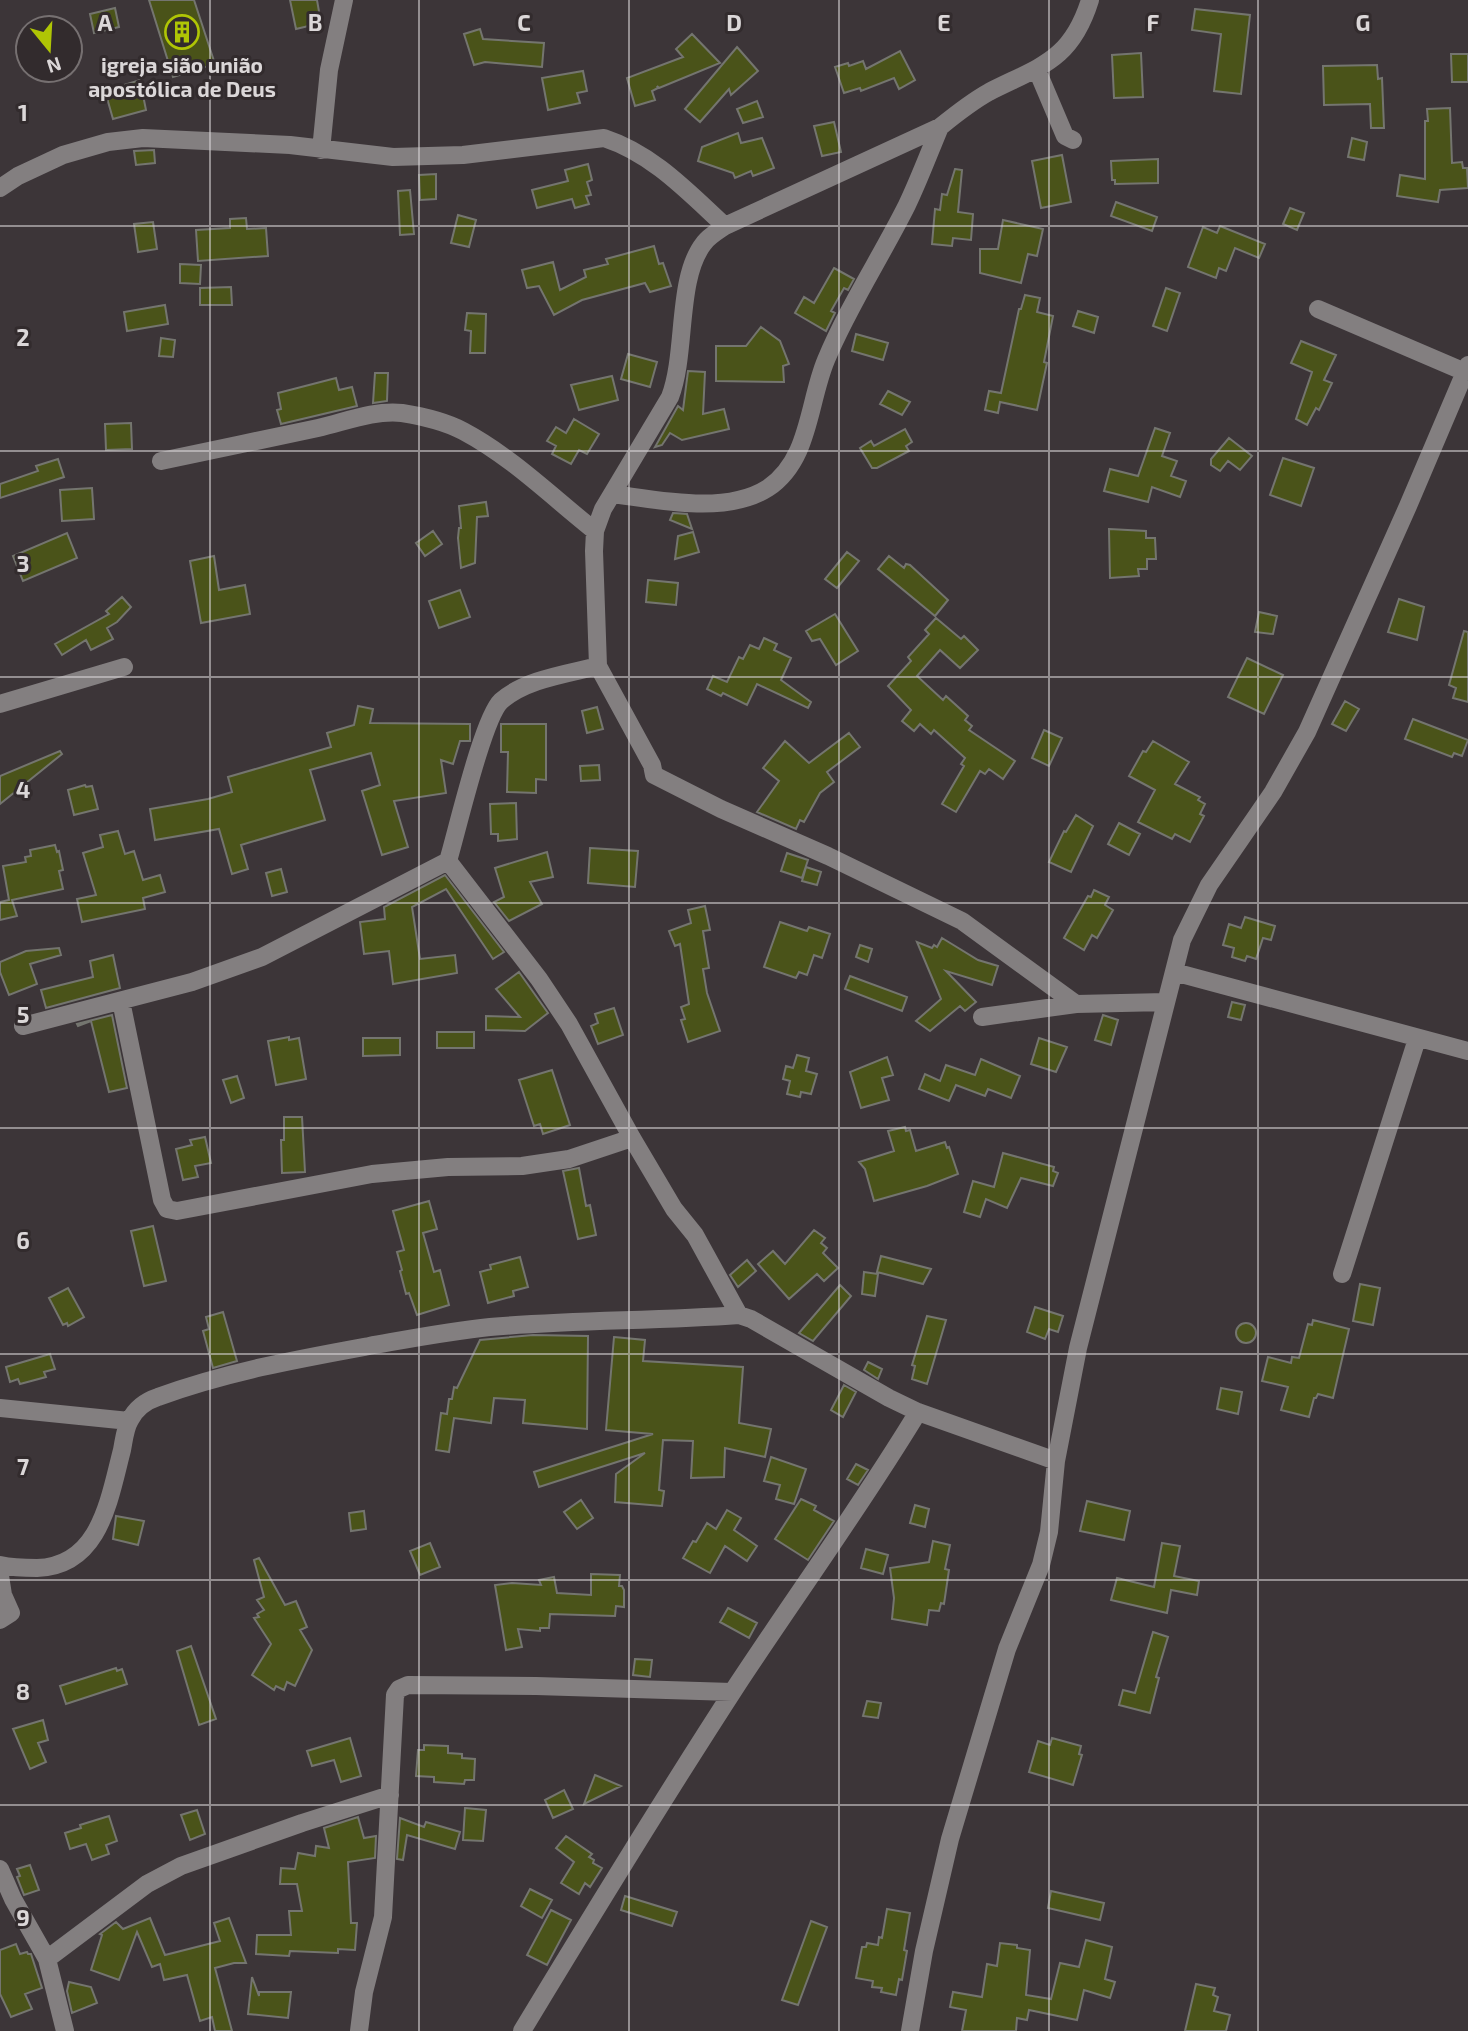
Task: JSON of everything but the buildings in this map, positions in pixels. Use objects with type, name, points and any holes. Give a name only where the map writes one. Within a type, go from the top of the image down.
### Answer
[{"type":"street","points":[[321,149],[329,71],[344,0]]},
{"type":"street","points":[[1076,1004],[962,921],[654,775],[652,765],[598,666],[595,531],[603,509],[670,397],[677,379],[689,278],[696,256],[705,241],[725,226],[940,127],[969,104],[1037,70],[1062,51],[1076,34],[1090,0]]},
{"type":"street","points":[[1037,70],[1065,136],[1073,140]]},
{"type":"street","points":[[612,494],[683,504],[719,502],[746,498],[766,489],[782,476],[795,458],[803,438],[826,361],[908,203],[940,127]]},
{"type":"street","points":[[0,188],[18,176],[63,155],[108,142],[143,138],[290,145],[393,157],[463,155],[604,138],[623,144],[663,169],[725,226]]},
{"type":"street","points":[[910,2031],[924,1951],[950,1839],[1007,1649],[1041,1565],[1049,1532],[1056,1461],[1078,1348],[1182,940],[1209,885],[1273,792],[1307,732],[1466,368],[1318,309]]},
{"type":"street","points":[[161,461],[321,428],[373,414],[401,413],[460,430],[492,449],[517,465],[544,491],[595,531]]},
{"type":"street","points":[[23,1026],[192,982],[262,957],[448,861],[474,767],[499,702],[530,685],[598,666]]},
{"type":"street","points":[[0,704],[124,667]]},
{"type":"street","points":[[448,861],[554,1002],[674,1209],[695,1235],[739,1315]]},
{"type":"street","points":[[1174,972],[1468,1051]]},
{"type":"street","points":[[121,1001],[162,1200],[171,1211],[372,1174],[448,1167],[522,1166],[569,1159],[632,1138]]},
{"type":"street","points":[[982,1017],[1076,1004],[1166,1002]]},
{"type":"street","points":[[1342,1274],[1417,1038]]},
{"type":"street","points":[[0,1565],[14,1569],[59,1565],[81,1551],[91,1540],[99,1528],[113,1485],[129,1421],[138,1408],[149,1400],[188,1385],[251,1369],[488,1327],[739,1315],[751,1319],[918,1412],[1056,1461]]},
{"type":"street","points":[[0,1408],[129,1421]]},
{"type":"street","points":[[522,2031],[622,1864],[732,1692],[849,1522],[918,1412]]},
{"type":"street","points":[[0,1576],[11,1613],[0,1620]]},
{"type":"street","points":[[359,2031],[364,1992],[383,1917],[395,1695],[399,1689],[408,1685],[536,1686],[732,1692]]},
{"type":"street","points":[[47,1959],[147,1884],[181,1866],[390,1795]]},
{"type":"street","points":[[0,1869],[13,1899],[47,1959],[64,2031]]},
{"type":"place","name":"igreja sião união apostólica de Deus","points":[[182,32]]}]
